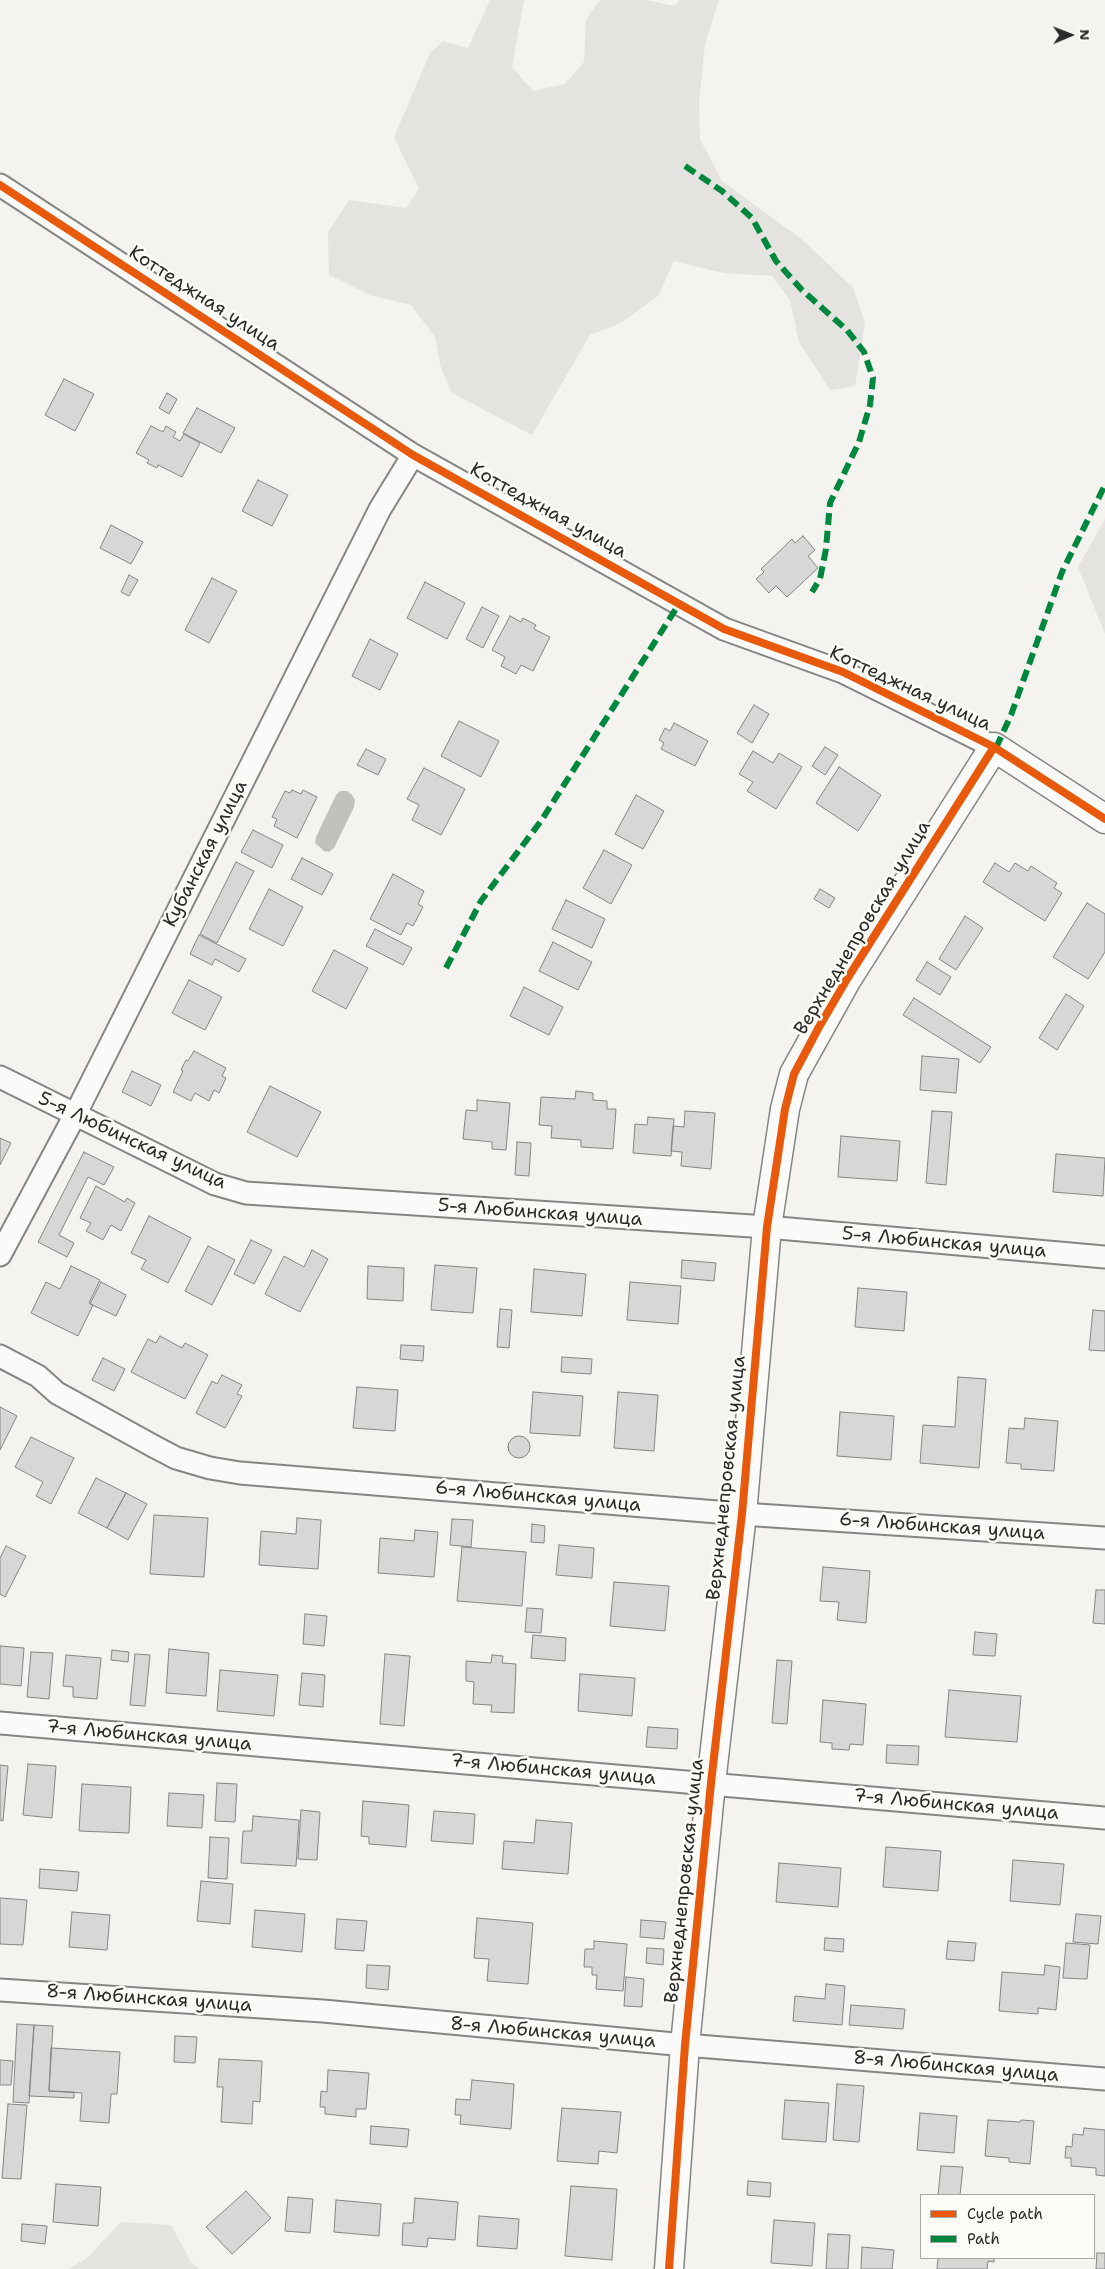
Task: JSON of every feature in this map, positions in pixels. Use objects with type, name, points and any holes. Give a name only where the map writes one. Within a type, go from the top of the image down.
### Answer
[{"type":"street","name":"Коттеджная улица","points":[[0,185],[413,455],[724,629],[844,672],[994,747],[1105,819]]},
{"type":"street","name":"Кубанская улица","points":[[0,1255],[75,1114],[380,508],[413,455]]},
{"type":"street","name":"Верхнеднепровская улица","points":[[668,2269],[685,2045],[711,1783],[742,1514],[767,1227],[785,1109],[794,1074],[847,979],[994,747]]},
{"type":"street","name":"5-я Любинская улица","points":[[0,1078],[214,1184],[246,1193],[271,1196],[329,1197],[388,1204],[767,1227],[1105,1257]]},
{"type":"street","name":"6-я Любинская улица","points":[[0,1356],[38,1376],[57,1393],[176,1458],[210,1468],[240,1473],[742,1514],[1105,1538]]},
{"type":"street","name":"7-я Любинская улица","points":[[0,1724],[1105,1818]]},
{"type":"street","name":"8-я Любинская улица","points":[[0,1990],[323,2011],[685,2045],[1105,2079]]},
{"type":"shaded area","points":[[490,0],[524,0],[512,67],[533,91],[565,84],[584,62],[586,19],[600,0],[646,0],[674,6],[680,0],[719,0],[705,44],[699,102],[700,139],[722,181],[804,241],[853,288],[865,323],[855,386],[830,390],[799,342],[790,300],[772,276],[723,273],[674,261],[658,296],[621,323],[590,335],[532,435],[452,393],[441,368],[435,337],[411,305],[370,295],[329,275],[328,232],[349,200],[406,208],[419,189],[394,137],[430,53],[443,41],[468,48]]},
{"type":"shaded area","points":[[1105,519],[1105,634],[1078,567]]},
{"type":"shaded area","points":[[340,791],[347,791],[352,795],[355,800],[354,807],[334,848],[329,852],[324,851],[315,843],[316,837],[336,795]]},
{"type":"shaded area","points":[[121,2222],[171,2225],[191,2262],[199,2269],[68,2269],[87,2258]]},
{"type":"building","points":[[64,379],[94,394],[75,431],[45,415]]},
{"type":"building","points":[[167,393],[177,399],[169,414],[159,408]]},
{"type":"building","points":[[197,408],[235,428],[221,453],[183,433]]},
{"type":"building","points":[[151,426],[163,432],[166,426],[176,432],[173,437],[180,441],[184,434],[200,443],[182,477],[158,465],[157,468],[147,463],[149,460],[136,453]]},
{"type":"building","points":[[258,480],[288,495],[272,526],[242,511]]},
{"type":"building","points":[[111,525],[143,542],[131,564],[100,548]]},
{"type":"building","points":[[803,536],[815,550],[808,556],[818,568],[787,597],[776,586],[769,593],[756,579],[764,572],[761,569],[792,539],[795,543]]},
{"type":"building","points":[[129,575],[138,580],[129,596],[121,592]]},
{"type":"building","points":[[212,578],[237,591],[209,643],[185,630]]},
{"type":"building","points":[[425,582],[465,603],[447,639],[407,618]]},
{"type":"building","points":[[482,607],[499,616],[483,648],[466,639]]},
{"type":"building","points":[[510,616],[521,622],[523,618],[536,625],[534,629],[550,637],[533,671],[521,665],[516,674],[501,666],[505,657],[492,650]]},
{"type":"building","points":[[370,639],[398,654],[380,690],[352,676]]},
{"type":"building","points":[[754,705],[769,714],[752,743],[737,733]]},
{"type":"building","points":[[459,721],[499,741],[481,777],[441,756]]},
{"type":"building","points":[[674,723],[708,741],[695,766],[661,749],[664,743],[659,740],[665,728],[670,731]]},
{"type":"building","points":[[825,747],[838,755],[825,775],[812,766]]},
{"type":"building","points":[[366,749],[386,759],[378,775],[357,765]]},
{"type":"building","points":[[753,751],[773,763],[779,753],[802,767],[776,809],[747,791],[753,782],[739,774]]},
{"type":"building","points":[[839,767],[881,795],[858,831],[816,803]]},
{"type":"building","points":[[424,768],[465,789],[441,835],[412,820],[419,805],[407,799]]},
{"type":"building","points":[[292,790],[301,794],[303,790],[317,797],[297,838],[274,826],[277,819],[272,817],[285,791],[290,793]]},
{"type":"building","points":[[636,795],[664,811],[643,849],[615,834]]},
{"type":"building","points":[[253,830],[283,845],[272,868],[241,852]]},
{"type":"building","points":[[604,850],[632,865],[611,904],[583,888]]},
{"type":"building","points":[[302,858],[333,874],[322,895],[291,879]]},
{"type":"building","points":[[236,862],[254,871],[217,943],[200,934]]},
{"type":"building","points":[[995,863],[1009,872],[1015,863],[1028,871],[1031,866],[1057,883],[1054,888],[1062,893],[1045,921],[983,882]]},
{"type":"building","points":[[393,874],[424,891],[418,904],[423,907],[413,926],[407,923],[401,935],[370,919]]},
{"type":"building","points":[[269,889],[303,907],[283,946],[249,929]]},
{"type":"building","points":[[820,889],[835,898],[829,908],[814,899]]},
{"type":"building","points":[[566,900],[605,919],[592,948],[552,929]]},
{"type":"building","points":[[1087,903],[1105,914],[1105,952],[1088,979],[1053,957]]},
{"type":"building","points":[[965,916],[983,928],[956,970],[939,959]]},
{"type":"building","points":[[375,929],[412,948],[403,965],[366,946]]},
{"type":"building","points":[[199,935],[246,959],[239,972],[215,959],[212,965],[190,954]]},
{"type":"building","points":[[553,942],[592,962],[578,990],[539,971]]},
{"type":"building","points":[[334,950],[368,968],[346,1009],[312,991]]},
{"type":"building","points":[[927,962],[951,977],[940,995],[916,980]]},
{"type":"building","points":[[189,980],[222,997],[205,1030],[172,1013]]},
{"type":"building","points":[[524,987],[563,1007],[549,1035],[510,1016]]},
{"type":"building","points":[[1066,994],[1084,1006],[1057,1050],[1039,1038]]},
{"type":"building","points":[[914,998],[991,1047],[980,1063],[903,1015]]},
{"type":"building","points":[[194,1051],[226,1068],[222,1076],[226,1078],[219,1093],[214,1090],[209,1101],[195,1093],[191,1101],[173,1092],[186,1060],[188,1061]]},
{"type":"building","points":[[922,1056],[959,1059],[956,1093],[920,1090]]},
{"type":"building","points":[[132,1071],[161,1085],[151,1106],[122,1092]]},
{"type":"building","points":[[270,1086],[321,1112],[297,1157],[247,1132]]},
{"type":"building","points":[[576,1091],[593,1093],[593,1100],[607,1101],[607,1109],[616,1109],[613,1149],[581,1147],[581,1140],[551,1138],[552,1126],[539,1125],[541,1097],[575,1099]]},
{"type":"building","points":[[477,1100],[510,1103],[506,1150],[492,1149],[492,1142],[463,1139],[466,1110],[477,1111]]},
{"type":"building","points":[[685,1111],[715,1113],[711,1169],[681,1166],[682,1152],[671,1151],[673,1126],[684,1127]]},
{"type":"building","points":[[932,1111],[952,1112],[946,1185],[926,1183]]},
{"type":"building","points":[[648,1117],[674,1119],[671,1156],[633,1153],[635,1124],[647,1125]]},
{"type":"building","points":[[841,1136],[900,1141],[897,1181],[838,1177]]},
{"type":"building","points":[[0,1138],[11,1143],[0,1165]]},
{"type":"building","points":[[517,1142],[531,1143],[529,1176],[515,1175]]},
{"type":"building","points":[[84,1152],[114,1167],[104,1185],[88,1177],[59,1235],[74,1243],[67,1257],[38,1242]]},
{"type":"building","points":[[1056,1154],[1105,1158],[1103,1196],[1053,1192]]},
{"type":"building","points":[[96,1186],[125,1202],[127,1198],[135,1203],[121,1231],[111,1225],[103,1240],[86,1231],[91,1223],[80,1218]]},
{"type":"building","points":[[149,1216],[191,1238],[168,1283],[141,1269],[146,1260],[131,1253]]},
{"type":"building","points":[[251,1240],[272,1250],[254,1284],[234,1274]]},
{"type":"building","points":[[208,1246],[235,1260],[212,1305],[185,1291]]},
{"type":"building","points":[[312,1250],[328,1259],[300,1312],[265,1294],[284,1256],[304,1267]]},
{"type":"building","points":[[682,1260],[716,1263],[714,1281],[681,1278]]},
{"type":"building","points":[[435,1265],[477,1268],[473,1313],[431,1310]]},
{"type":"building","points":[[71,1266],[100,1280],[89,1303],[93,1305],[78,1336],[31,1313],[46,1282],[60,1289]]},
{"type":"building","points":[[368,1266],[404,1268],[403,1301],[367,1299]]},
{"type":"building","points":[[534,1269],[586,1274],[582,1316],[531,1312]]},
{"type":"building","points":[[101,1282],[126,1295],[116,1316],[90,1304]]},
{"type":"building","points":[[630,1282],[681,1286],[678,1324],[627,1320]]},
{"type":"building","points":[[858,1288],[907,1292],[904,1331],[855,1327]]},
{"type":"building","points":[[500,1309],[512,1310],[509,1348],[497,1347]]},
{"type":"building","points":[[1093,1310],[1105,1311],[1105,1351],[1089,1350]]},
{"type":"building","points":[[160,1336],[182,1348],[185,1343],[208,1355],[185,1399],[131,1372],[148,1339],[156,1343]]},
{"type":"building","points":[[401,1345],[424,1346],[423,1361],[400,1359]]},
{"type":"building","points":[[562,1357],[592,1359],[591,1374],[561,1372]]},
{"type":"building","points":[[103,1358],[125,1369],[114,1391],[92,1380]]},
{"type":"building","points":[[222,1375],[242,1385],[237,1394],[242,1396],[225,1428],[196,1413],[212,1381],[217,1384]]},
{"type":"building","points":[[958,1377],[986,1379],[979,1468],[920,1463],[923,1425],[955,1427]]},
{"type":"building","points":[[357,1387],[398,1390],[395,1431],[353,1428]]},
{"type":"building","points":[[533,1392],[583,1396],[580,1436],[530,1433]]},
{"type":"building","points":[[618,1392],[658,1395],[654,1451],[614,1448]]},
{"type":"building","points":[[0,1407],[17,1416],[0,1450]]},
{"type":"building","points":[[840,1412],[894,1416],[891,1460],[837,1456]]},
{"type":"building","points":[[1025,1418],[1058,1421],[1054,1471],[1021,1469],[1021,1464],[1006,1463],[1009,1428],[1024,1429]]},
{"type":"building","points":[[519,1436],[529,1443],[530,1447],[523,1457],[519,1458],[509,1451],[508,1447],[515,1437]]},
{"type":"building","points":[[31,1437],[74,1458],[51,1504],[36,1496],[43,1482],[15,1467]]},
{"type":"building","points":[[96,1478],[126,1493],[107,1528],[78,1513]]},
{"type":"building","points":[[126,1493],[147,1504],[128,1540],[107,1528]]},
{"type":"building","points":[[154,1515],[208,1518],[204,1577],[150,1574]]},
{"type":"building","points":[[297,1518],[321,1520],[318,1569],[259,1565],[261,1531],[296,1534]]},
{"type":"building","points":[[452,1519],[473,1520],[471,1547],[450,1545]]},
{"type":"building","points":[[532,1524],[545,1526],[544,1543],[531,1542]]},
{"type":"building","points":[[415,1530],[438,1532],[434,1577],[378,1573],[380,1538],[414,1541]]},
{"type":"building","points":[[559,1545],[594,1548],[592,1578],[556,1575]]},
{"type":"building","points":[[6,1546],[26,1556],[5,1597],[0,1594],[0,1558]]},
{"type":"building","points":[[462,1547],[526,1552],[522,1606],[457,1601]]},
{"type":"building","points":[[823,1567],[870,1571],[866,1623],[837,1620],[839,1602],[820,1601]]},
{"type":"building","points":[[614,1582],[669,1586],[665,1631],[610,1626]]},
{"type":"building","points":[[1096,1590],[1105,1590],[1105,1624],[1093,1623]]},
{"type":"building","points":[[527,1608],[543,1609],[541,1633],[525,1632]]},
{"type":"building","points":[[305,1614],[327,1616],[324,1646],[303,1644]]},
{"type":"building","points":[[975,1632],[997,1634],[995,1656],[973,1655]]},
{"type":"building","points":[[533,1635],[566,1638],[565,1661],[531,1658]]},
{"type":"building","points":[[0,1646],[24,1648],[21,1686],[0,1684]]},
{"type":"building","points":[[169,1649],[209,1653],[206,1696],[166,1693]]},
{"type":"building","points":[[112,1650],[129,1652],[128,1662],[111,1660]]},
{"type":"building","points":[[31,1652],[53,1653],[49,1699],[27,1697]]},
{"type":"building","points":[[135,1654],[150,1655],[145,1706],[130,1705]]},
{"type":"building","points":[[385,1654],[410,1656],[404,1726],[380,1724]]},
{"type":"building","points":[[66,1655],[101,1658],[97,1699],[73,1697],[73,1687],[63,1686]]},
{"type":"building","points":[[492,1655],[503,1656],[502,1663],[516,1664],[514,1713],[491,1712],[492,1705],[473,1704],[474,1682],[466,1681],[466,1661],[491,1663]]},
{"type":"building","points":[[777,1660],[792,1661],[787,1724],[772,1723]]},
{"type":"building","points":[[220,1670],[278,1675],[274,1716],[217,1711]]},
{"type":"building","points":[[302,1673],[325,1675],[323,1707],[299,1705]]},
{"type":"building","points":[[580,1674],[635,1678],[632,1716],[578,1711]]},
{"type":"building","points":[[949,1690],[1021,1696],[1017,1742],[945,1737]]},
{"type":"building","points":[[823,1700],[866,1704],[863,1745],[850,1744],[849,1750],[832,1749],[832,1743],[820,1742]]},
{"type":"building","points":[[648,1727],[678,1729],[677,1749],[646,1747]]},
{"type":"building","points":[[887,1745],[919,1746],[918,1765],[886,1763]]},
{"type":"building","points":[[28,1764],[56,1766],[52,1818],[23,1815]]},
{"type":"building","points":[[0,1765],[8,1766],[3,1821],[0,1820]]},
{"type":"building","points":[[217,1783],[237,1784],[235,1822],[215,1821]]},
{"type":"building","points":[[82,1784],[131,1787],[129,1833],[79,1831]]},
{"type":"building","points":[[169,1793],[204,1795],[202,1828],[167,1826]]},
{"type":"building","points":[[363,1801],[409,1805],[406,1847],[369,1844],[369,1837],[361,1836]]},
{"type":"building","points":[[301,1810],[320,1812],[317,1860],[298,1859]]},
{"type":"building","points":[[434,1811],[475,1814],[473,1844],[431,1841]]},
{"type":"building","points":[[253,1816],[299,1820],[296,1866],[241,1863],[243,1831],[252,1831]]},
{"type":"building","points":[[536,1820],[572,1823],[568,1874],[502,1869],[504,1841],[534,1843]]},
{"type":"building","points":[[210,1837],[229,1838],[227,1879],[208,1878]]},
{"type":"building","points":[[886,1847],[941,1851],[938,1891],[883,1887]]},
{"type":"building","points":[[1013,1860],[1064,1864],[1060,1905],[1010,1901]]},
{"type":"building","points":[[779,1863],[841,1868],[838,1907],[776,1902]]},
{"type":"building","points":[[40,1869],[79,1872],[77,1891],[39,1888]]},
{"type":"building","points":[[201,1881],[233,1884],[230,1924],[197,1921]]},
{"type":"building","points":[[0,1898],[27,1900],[23,1945],[0,1944]]},
{"type":"building","points":[[255,1910],[305,1914],[302,1952],[252,1947]]},
{"type":"building","points":[[72,1912],[110,1915],[107,1950],[69,1947]]},
{"type":"building","points":[[1076,1914],[1101,1916],[1098,1944],[1073,1942]]},
{"type":"building","points":[[477,1918],[533,1923],[528,1984],[487,1981],[489,1959],[474,1958]]},
{"type":"building","points":[[337,1919],[367,1921],[364,1951],[335,1949]]},
{"type":"building","points":[[641,1920],[666,1922],[664,1939],[640,1937]]},
{"type":"building","points":[[825,1938],[844,1939],[843,1952],[824,1950]]},
{"type":"building","points":[[594,1941],[627,1944],[623,1991],[596,1989],[597,1975],[592,1975],[592,1967],[584,1967],[585,1949],[594,1949]]},
{"type":"building","points":[[948,1941],[976,1943],[974,1961],[946,1959]]},
{"type":"building","points":[[1066,1943],[1090,1945],[1087,1979],[1063,1978]]},
{"type":"building","points":[[647,1948],[664,1949],[663,1965],[646,1963]]},
{"type":"building","points":[[367,1965],[390,1966],[388,1990],[366,1988]]},
{"type":"building","points":[[1045,1965],[1060,1967],[1056,2010],[1038,2008],[1038,2014],[999,2011],[1002,1972],[1044,1975]]},
{"type":"building","points":[[626,1977],[644,1979],[642,2007],[624,2006]]},
{"type":"building","points":[[826,1984],[845,1986],[842,2025],[793,2021],[795,1996],[825,1999]]},
{"type":"building","points":[[851,2005],[905,2009],[903,2029],[849,2025]]},
{"type":"building","points":[[17,2024],[34,2025],[29,2103],[13,2102]]},
{"type":"building","points":[[34,2025],[53,2026],[49,2091],[74,2092],[74,2098],[29,2096]]},
{"type":"building","points":[[175,2036],[197,2037],[195,2063],[174,2062]]},
{"type":"building","points":[[51,2048],[120,2052],[117,2094],[111,2094],[109,2123],[80,2121],[82,2093],[49,2091]]},
{"type":"building","points":[[219,2059],[262,2061],[260,2102],[253,2101],[252,2124],[221,2122],[223,2087],[217,2087]]},
{"type":"building","points":[[0,2060],[13,2061],[11,2085],[0,2085]]},
{"type":"building","points":[[328,2070],[369,2073],[366,2109],[356,2109],[356,2117],[325,2114],[325,2107],[320,2107],[321,2091],[327,2092]]},
{"type":"building","points":[[472,2080],[514,2084],[511,2129],[460,2124],[461,2115],[455,2115],[456,2099],[470,2100]]},
{"type":"building","points":[[837,2084],[864,2086],[859,2142],[833,2140]]},
{"type":"building","points":[[785,2100],[829,2103],[826,2142],[782,2139]]},
{"type":"building","points":[[8,2104],[27,2105],[21,2179],[2,2178]]},
{"type":"building","points":[[562,2108],[621,2112],[617,2153],[599,2151],[598,2164],[557,2161]]},
{"type":"building","points":[[920,2113],[957,2116],[954,2153],[917,2150]]},
{"type":"building","points":[[988,2120],[1034,2121],[1030,2164],[1009,2162],[1009,2158],[985,2156]]},
{"type":"building","points":[[371,2126],[409,2129],[407,2147],[370,2144]]},
{"type":"building","points":[[1084,2128],[1105,2130],[1105,2176],[1096,2175],[1096,2168],[1071,2166],[1071,2158],[1065,2158],[1066,2146],[1072,2147],[1073,2134],[1083,2135]]},
{"type":"building","points":[[941,2166],[963,2167],[960,2194],[938,2194]]},
{"type":"building","points":[[748,2181],[771,2183],[770,2197],[747,2195]]},
{"type":"building","points":[[56,2184],[101,2187],[98,2226],[53,2222]]},
{"type":"building","points":[[571,2186],[617,2189],[612,2260],[565,2256]]},
{"type":"building","points":[[246,2191],[271,2218],[232,2254],[206,2227]]},
{"type":"building","points":[[288,2197],[313,2199],[310,2233],[285,2231]]},
{"type":"building","points":[[415,2198],[458,2202],[455,2240],[428,2238],[427,2247],[402,2245],[403,2223],[413,2223]]},
{"type":"building","points":[[336,2200],[381,2204],[379,2236],[334,2232]]},
{"type":"building","points":[[479,2216],[519,2219],[517,2249],[477,2246]]},
{"type":"building","points":[[774,2220],[815,2223],[812,2266],[771,2263]]},
{"type":"building","points":[[22,2224],[47,2226],[45,2244],[21,2241]]},
{"type":"building","points":[[828,2234],[850,2235],[848,2269],[826,2269]]},
{"type":"building","points":[[862,2247],[894,2250],[892,2269],[861,2269]]},
{"type":"building","points":[[1097,2253],[1105,2253],[1105,2269],[1096,2269]]},
{"type":"building","points":[[938,2259],[994,2259],[994,2262],[988,2261],[987,2269],[937,2269]]},
{"type":"marked path","points":[[685,166],[722,191],[752,218],[776,261],[802,290],[847,330],[864,352],[873,378],[870,405],[859,442],[830,503],[826,549],[820,579],[812,592]]},
{"type":"marked path","points":[[996,748],[1011,715],[1062,572],[1105,485]]},
{"type":"marked path","points":[[446,968],[481,901],[541,821],[679,604]]},
{"type":"cycle path","points":[[0,185],[413,455],[724,629],[843,672],[994,747],[1105,819]]},
{"type":"cycle path","points":[[669,2269],[685,2045],[711,1783],[742,1514],[767,1227],[785,1109],[794,1074],[819,1027],[847,979],[994,747]]}]
